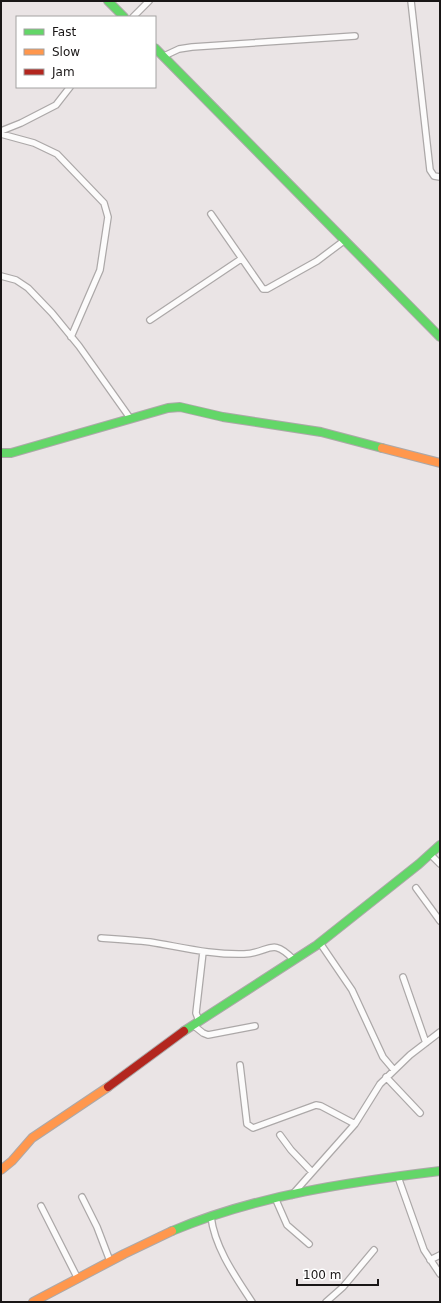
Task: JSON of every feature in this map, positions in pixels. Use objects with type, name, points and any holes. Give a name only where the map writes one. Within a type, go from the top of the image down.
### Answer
[{"type":"street","points":[[108,1],[123,16]]},
{"type":"street","points":[[134,16],[148,1]]},
{"type":"street","points":[[411,1],[430,170],[434,176],[440,178]]},
{"type":"street","points":[[164,56],[179,49],[192,47],[355,36]]},
{"type":"street","points":[[156,49],[440,337]]},
{"type":"street","points":[[1,131],[21,123],[56,105],[69,88]]},
{"type":"street","points":[[1,134],[34,143],[57,154],[104,203],[108,217],[100,270],[71,337]]},
{"type":"street","points":[[211,214],[263,289],[317,261],[345,240]]},
{"type":"street","points":[[150,320],[241,259]]},
{"type":"street","points":[[1,276],[16,280],[28,288],[52,313],[130,418]]},
{"type":"street","points":[[1,453],[11,453],[130,418],[168,408],[180,407],[223,417],[322,432],[440,463]]},
{"type":"street","points":[[1,1170],[12,1161],[32,1138],[134,1069],[196,1023],[320,943],[440,845]]},
{"type":"street","points":[[430,854],[440,864]]},
{"type":"street","points":[[416,888],[440,921]]},
{"type":"street","points":[[101,938],[149,942],[203,952],[246,954],[273,947],[280,947],[294,960]]},
{"type":"street","points":[[320,943],[352,990],[382,1056],[394,1070]]},
{"type":"street","points":[[203,952],[196,1013],[196,1023],[203,1033],[208,1035],[255,1026]]},
{"type":"street","points":[[402,977],[426,1043]]},
{"type":"street","points":[[290,1196],[355,1124],[380,1084],[394,1070],[440,1032]]},
{"type":"street","points":[[240,1065],[247,1124],[249,1127],[253,1128],[316,1105],[321,1106],[355,1124]]},
{"type":"street","points":[[386,1078],[420,1113]]},
{"type":"street","points":[[280,1134],[291,1150],[312,1172]]},
{"type":"street","points":[[33,1302],[147,1242],[211,1217],[290,1196],[327,1188],[398,1176],[440,1171]]},
{"type":"street","points":[[398,1176],[424,1250],[440,1274]]},
{"type":"street","points":[[82,1197],[97,1228],[110,1262]]},
{"type":"street","points":[[276,1200],[287,1225],[309,1244]]},
{"type":"street","points":[[41,1206],[78,1279]]},
{"type":"street","points":[[211,1217],[212,1229],[219,1247],[252,1302]]},
{"type":"street","points":[[326,1302],[343,1287],[374,1250]]},
{"type":"street","points":[[430,1260],[440,1256]]},
{"type":"traffic: fast","points":[[108,1],[123,16]]},
{"type":"traffic: fast","points":[[156,49],[440,337]]},
{"type":"traffic: fast","points":[[1,453],[11,453],[168,408],[180,407],[223,417],[321,432],[382,448]]},
{"type":"traffic: fast","points":[[184,1031],[317,945],[419,864],[440,845]]},
{"type":"traffic: fast","points":[[172,1231],[237,1208],[270,1199],[338,1185],[440,1171]]},
{"type":"traffic: slow","points":[[382,448],[440,463]]},
{"type":"traffic: slow","points":[[1,1170],[12,1161],[32,1138],[108,1087]]},
{"type":"traffic: slow","points":[[33,1302],[124,1254],[172,1231]]},
{"type":"traffic: jam","points":[[108,1087],[184,1031]]}]
